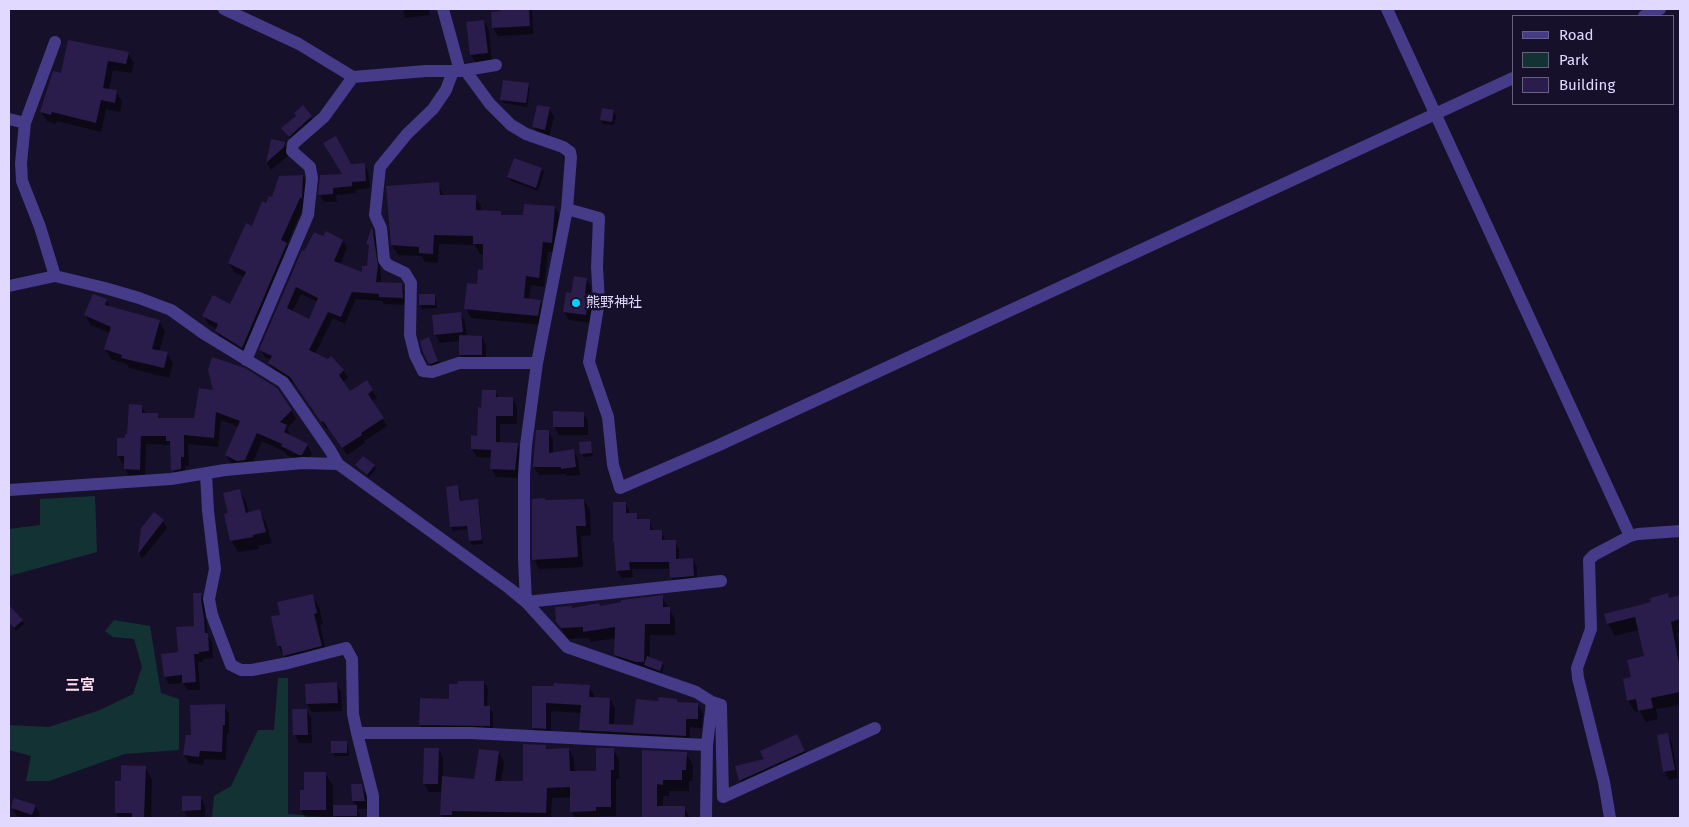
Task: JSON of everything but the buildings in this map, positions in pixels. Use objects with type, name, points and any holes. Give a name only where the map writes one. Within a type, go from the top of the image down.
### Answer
[{"type":"street","points":[[224,9],[299,44],[353,77],[426,71],[459,71],[496,65]]},
{"type":"street","points":[[443,9],[459,71],[511,126],[526,134],[563,147],[570,152],[571,157],[567,209],[536,363],[526,445],[524,476],[526,602]]},
{"type":"street","points":[[1387,9],[1630,536]]},
{"type":"street","points":[[1646,15],[1660,9]]},
{"type":"street","points":[[55,42],[25,123],[21,163],[22,181],[40,227],[55,276]]},
{"type":"street","points":[[459,71],[433,108],[380,167],[375,215],[381,228],[384,260],[388,265],[405,273],[412,283],[410,336],[415,355],[423,372],[432,372],[459,363],[536,363]]},
{"type":"street","points":[[246,360],[308,215],[312,178],[310,167],[292,151],[293,144],[324,117],[353,77]]},
{"type":"street","points":[[567,209],[599,218],[597,267],[599,301],[589,362],[608,417],[613,465],[620,488],[717,446],[1512,78]]},
{"type":"street","points":[[9,120],[25,123]]},
{"type":"street","points":[[9,286],[55,276],[139,298],[171,310],[246,360],[283,382],[338,464],[526,602],[567,647],[696,692],[712,702],[721,704],[723,797],[875,728]]},
{"type":"street","points":[[9,490],[171,478],[224,470],[303,463],[338,464]]},
{"type":"street","points":[[206,474],[215,569],[209,599],[212,615],[231,666],[241,670],[252,670],[346,648],[352,660],[353,714],[356,733],[373,796],[373,818]]},
{"type":"street","points":[[1610,818],[1604,782],[1577,668],[1592,629],[1590,560],[1594,555],[1630,536],[1680,531]]},
{"type":"street","points":[[526,602],[721,581]]},
{"type":"street","points":[[706,818],[707,745],[712,702]]},
{"type":"street","points":[[356,733],[471,733],[707,745]]},
{"type":"green space","points":[[95,496],[97,552],[9,576],[9,529],[40,525],[40,499]]},
{"type":"green space","points":[[114,620],[150,626],[161,693],[179,699],[179,750],[125,754],[49,781],[26,781],[31,756],[9,750],[9,725],[49,727],[100,710],[133,694],[142,667],[134,639],[113,637],[105,631]]},
{"type":"green space","points":[[278,678],[288,678],[288,814],[338,818],[212,818],[214,796],[231,786],[258,730],[274,730]]},
{"type":"place","name":"熊野神社","points":[[576,303]]},
{"type":"district","name":"三宮","points":[[80,686]]}]
